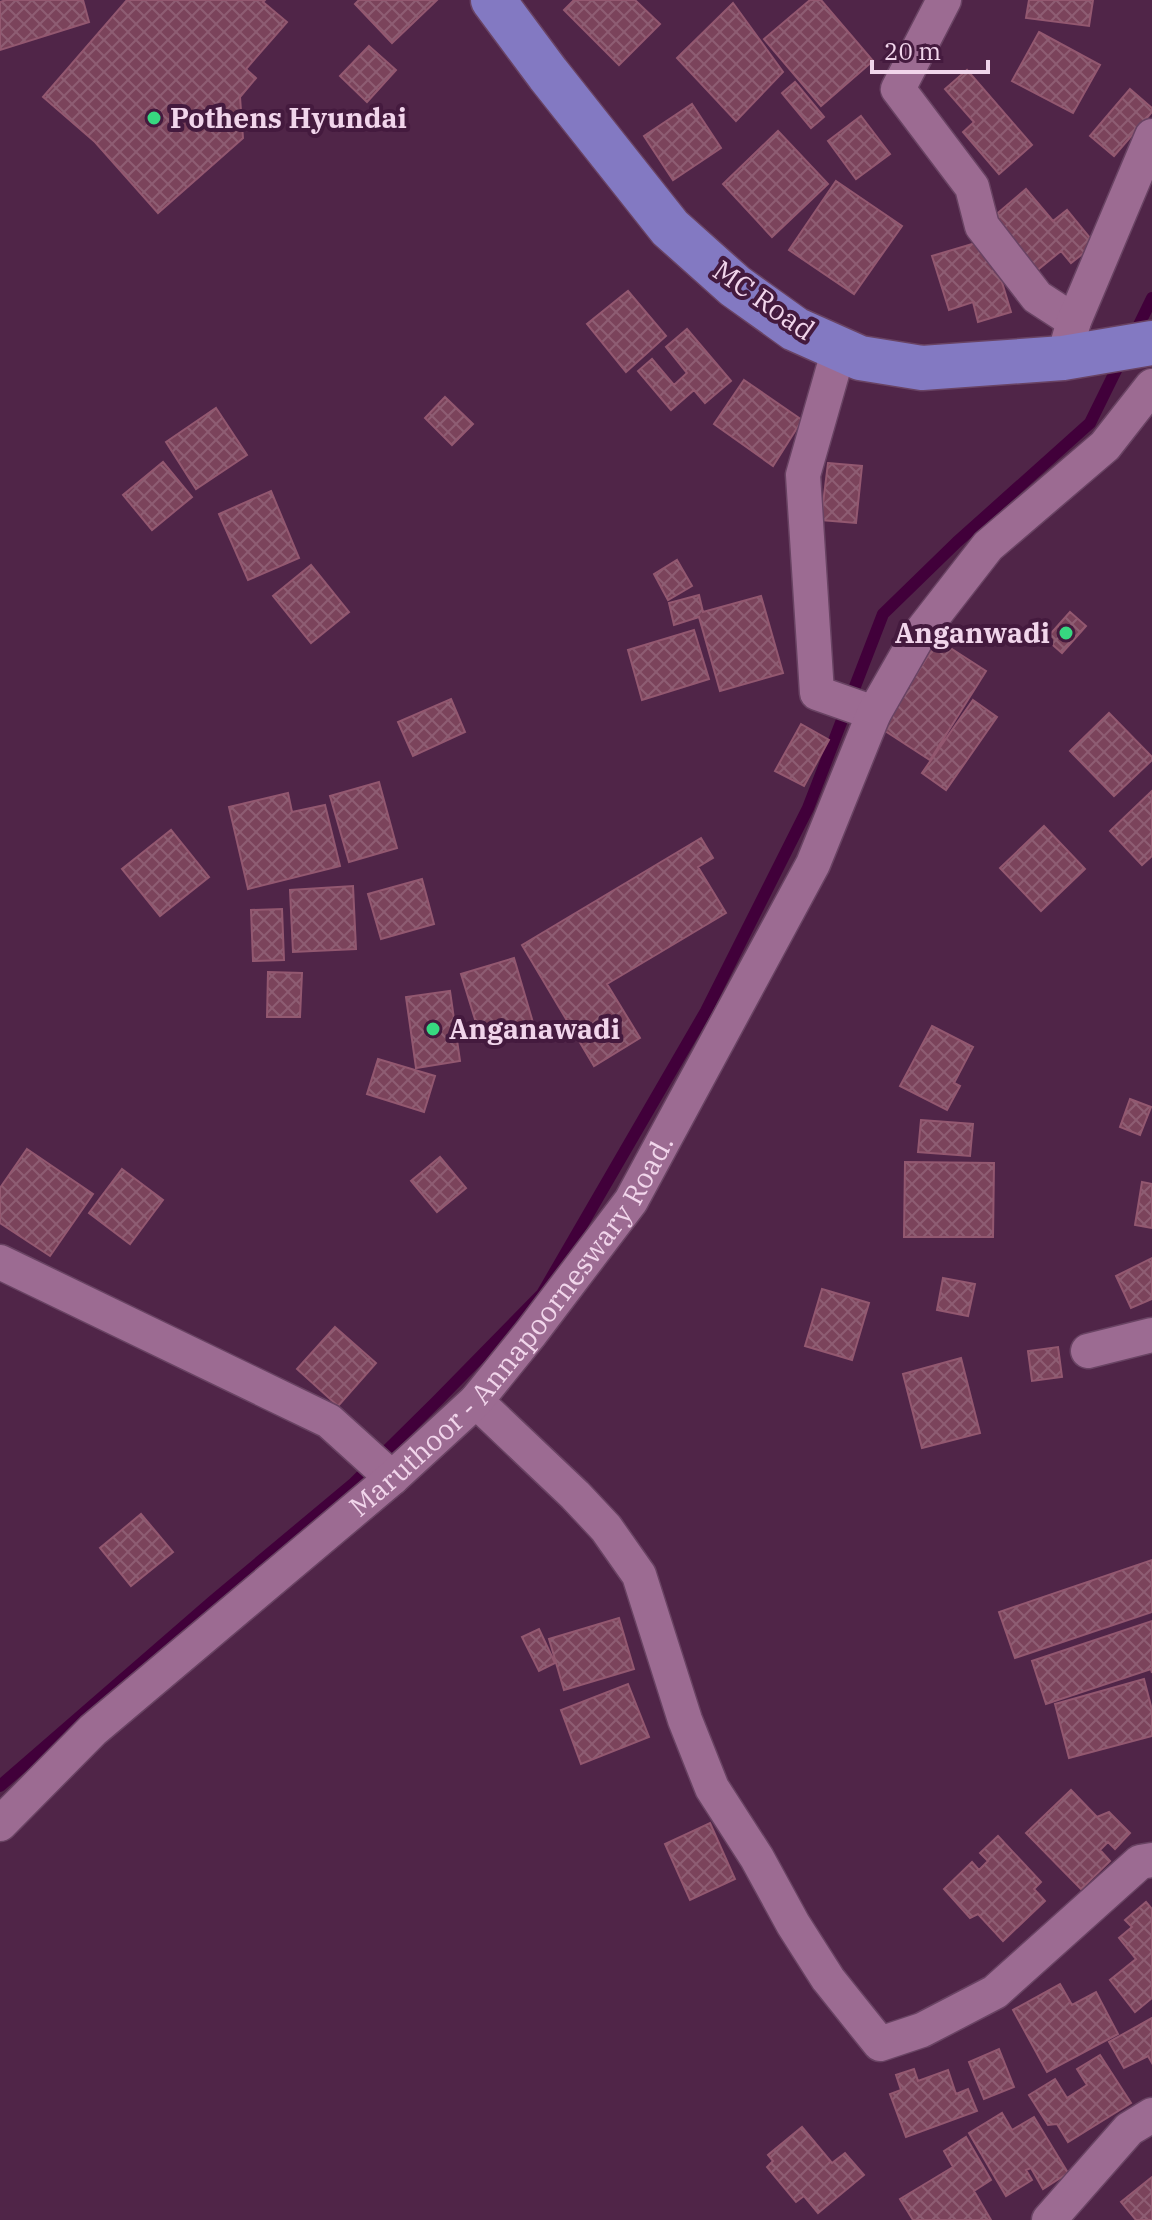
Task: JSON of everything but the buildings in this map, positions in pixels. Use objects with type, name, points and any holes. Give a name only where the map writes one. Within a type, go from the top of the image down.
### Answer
[{"type":"main road","name":"MC Road","points":[[493,0],[670,228],[735,286],[795,329],[860,358],[922,368],[1068,339],[1152,343]]},
{"type":"street","points":[[944,0],[898,89],[972,187],[982,226],[1068,339]]},
{"type":"street","points":[[1068,339],[1152,136]]},
{"type":"street","points":[[839,349],[803,475],[817,693],[874,713]]},
{"type":"street","name":"Maruthoor - Annapoorneswary Road.","points":[[0,1824],[93,1730],[392,1478],[476,1401],[531,1333],[631,1201],[813,864],[874,713],[918,636],[988,546],[1105,446],[1152,386]]},
{"type":"street","points":[[0,1262],[329,1421],[392,1478]]},
{"type":"street","points":[[1088,1351],[1152,1335]]},
{"type":"street","points":[[476,1401],[606,1528],[639,1575],[685,1720],[712,1788],[828,1979],[880,2044],[922,2030],[995,1992],[1140,1862],[1152,1860]]},
{"type":"street","points":[[1049,2220],[1129,2129],[1152,2115]]},
{"type":"waterway","points":[[1134,335],[1152,298]]},
{"type":"waterway","points":[[0,1786],[354,1483],[542,1294],[706,1011],[808,808],[883,614],[957,542],[1090,423],[1122,358]]},
{"type":"place","name":"Pothens Hyundai","points":[[154,118]]},
{"type":"place","name":"Anganwadi","points":[[1066,633]]},
{"type":"place","name":"Anganawadi","points":[[433,1029]]}]
